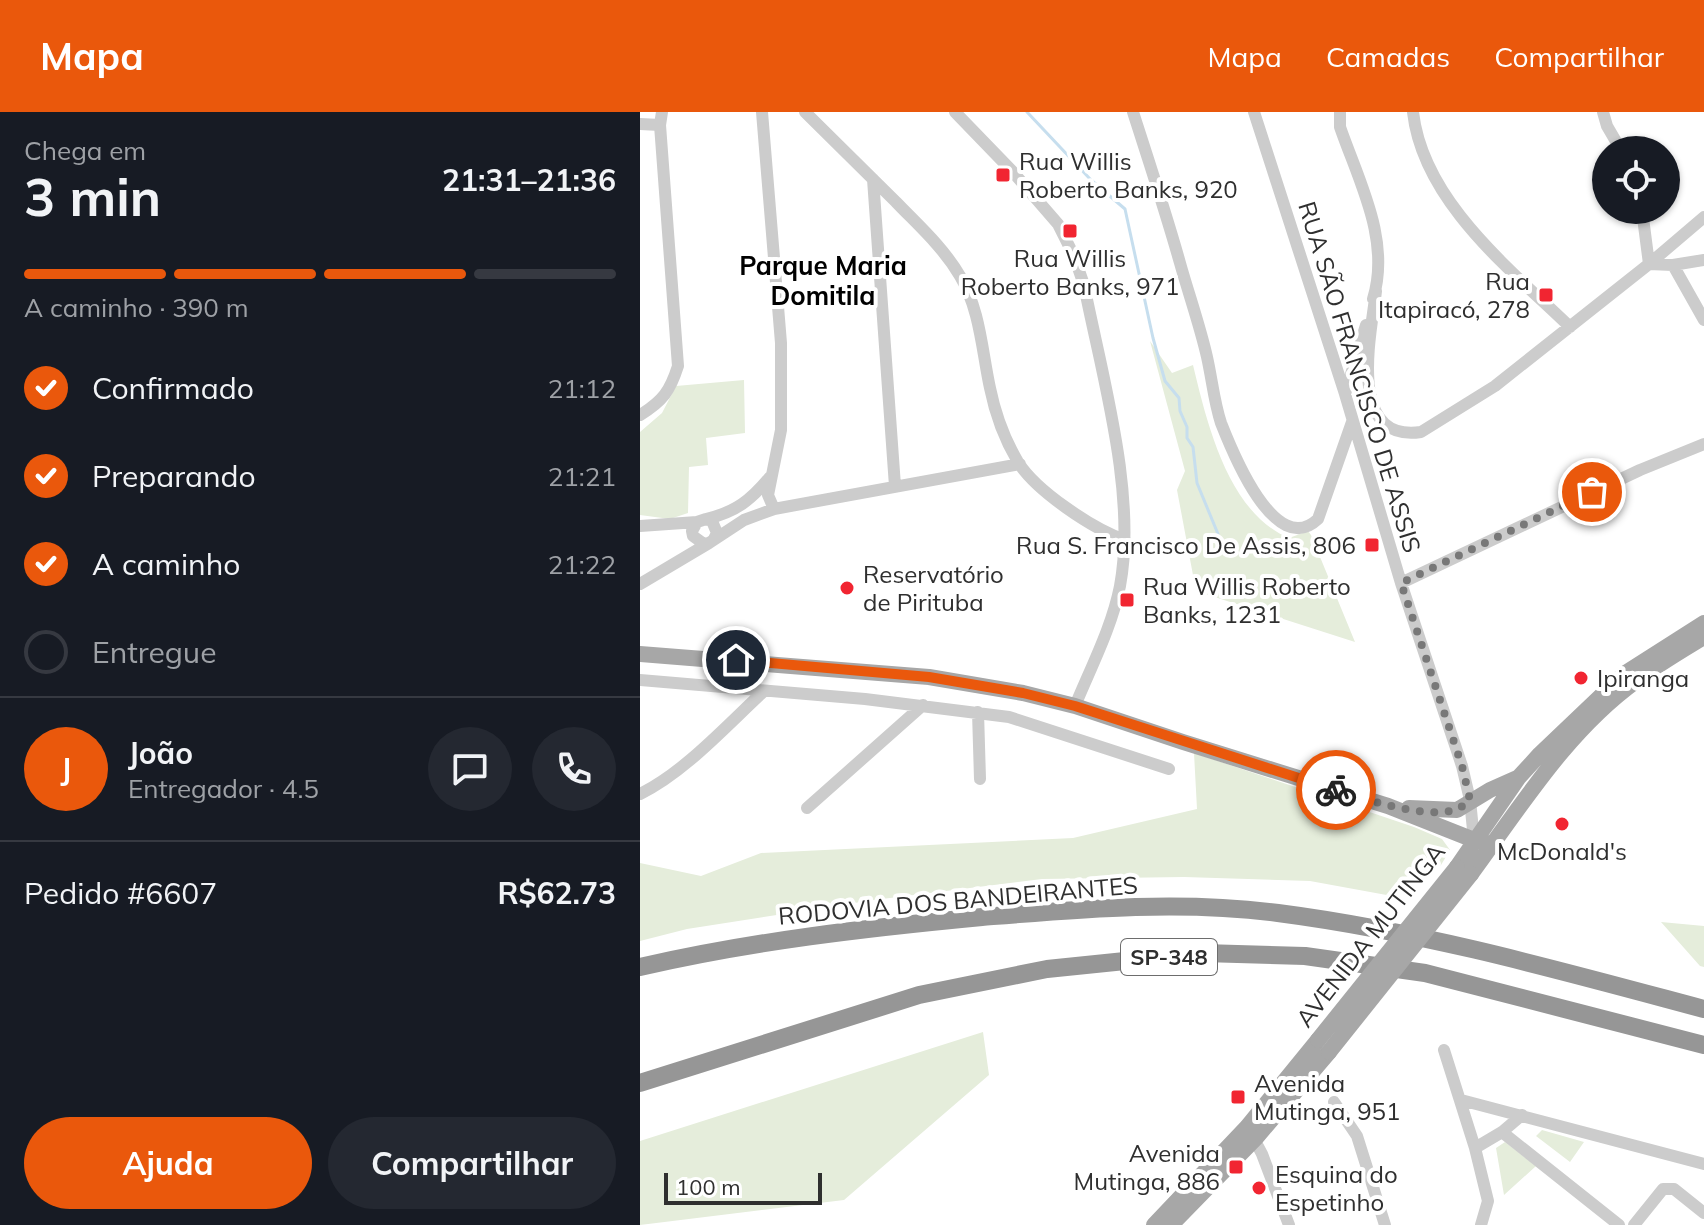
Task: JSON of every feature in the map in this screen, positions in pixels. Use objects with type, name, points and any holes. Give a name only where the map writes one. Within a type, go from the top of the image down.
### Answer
[{"type":"highway","name":"RODOVIA DOS BANDEIRANTES","points":[[640,967],[719,949],[855,929],[1045,912],[1163,906],[1276,913],[1456,944],[1704,1009]]},
{"type":"highway","name":"SP-348","points":[[640,1083],[919,995],[1047,969],[1203,953],[1305,956],[1425,973],[1704,1045]]},
{"type":"main road","name":"AVENIDA MUTINGA","points":[[1464,871],[1474,840],[1519,777],[1624,674],[1704,623]]},
{"type":"main road","name":"AVENIDA MUTINGA","points":[[1169,1225],[1324,1046],[1464,871],[1492,844],[1555,760],[1598,713],[1635,681],[1704,637]]},
{"type":"main road","points":[[640,654],[929,677],[1023,693],[1075,706],[1388,806],[1474,840],[1492,844]]},
{"type":"main road","points":[[1388,806],[1450,811],[1519,777],[1523,791],[1511,818]]},
{"type":"main road","name":"AVENIDA MUTINGA","points":[[1154,1225],[1251,1133]]},
{"type":"street","points":[[762,112],[781,343],[781,430],[768,495],[774,509]]},
{"type":"street","points":[[805,112],[943,249],[962,279],[974,304],[991,393],[1002,427],[1020,464],[1049,494],[1085,521],[1105,534],[1125,540]]},
{"type":"street","points":[[955,112],[1058,224],[1084,285],[1121,472],[1125,540],[1120,586],[1110,622],[1075,706]]},
{"type":"street","points":[[1133,112],[1178,254],[1206,353],[1221,421],[1265,510],[1278,521],[1301,528],[1318,519],[1353,421]]},
{"type":"street","name":"RUA SÃO FRANCISCO DE ASSIS","points":[[1254,112],[1345,394],[1401,583],[1462,766],[1470,800],[1474,840]]},
{"type":"street","points":[[1340,112],[1340,127],[1377,234],[1380,260],[1366,373],[1374,410],[1383,424],[1410,434],[1433,427],[1470,402],[1570,327],[1704,217]]},
{"type":"street","points":[[1413,112],[1430,167],[1455,210],[1483,244],[1570,327]]},
{"type":"street","points":[[1603,112],[1613,136]]},
{"type":"street","points":[[640,124],[661,118],[678,366],[672,385],[658,404],[640,415]]},
{"type":"street","points":[[873,179],[895,486]]},
{"type":"street","points":[[1644,224],[1649,264]]},
{"type":"street","points":[[1649,264],[1673,265],[1704,260]]},
{"type":"street","points":[[1673,265],[1704,320]]},
{"type":"street","points":[[1345,394],[1376,291]]},
{"type":"street","points":[[1401,583],[1640,470],[1704,444]]},
{"type":"street","points":[[640,584],[760,513],[1020,464]]},
{"type":"street","points":[[640,526],[702,520],[740,508],[770,477]]},
{"type":"street","points":[[740,508],[760,513]]},
{"type":"street","points":[[694,537],[692,531],[702,520]]},
{"type":"street","points":[[702,520],[716,527],[712,541]]},
{"type":"street","points":[[656,525],[694,537],[704,544],[712,541]]},
{"type":"street","points":[[679,561],[694,537]]},
{"type":"street","points":[[640,680],[923,705],[1009,717],[1169,769]]},
{"type":"street","points":[[640,794],[681,765],[764,691]]},
{"type":"street","points":[[807,808],[923,705]]},
{"type":"street","points":[[978,712],[980,779]]},
{"type":"street","points":[[1444,1050],[1488,1201],[1481,1225]]},
{"type":"street","points":[[1461,1100],[1704,1164]]},
{"type":"street","points":[[1334,1102],[1357,1136],[1385,1225]]},
{"type":"street","points":[[1475,1148],[1502,1132],[1522,1115]]},
{"type":"street","points":[[1502,1132],[1619,1225]]},
{"type":"street","points":[[1251,1133],[1289,1225]]},
{"type":"street","points":[[1634,1225],[1663,1189],[1668,1188],[1674,1189],[1704,1213]]},
{"type":"street","points":[[1169,1225],[1172,1207]]},
{"type":"green space","points":[[1150,341],[1172,373],[1193,365],[1213,439],[1223,464],[1250,509],[1268,526],[1289,538],[1308,531],[1311,535],[1355,642],[1196,591],[1177,490],[1185,471]]},
{"type":"green space","points":[[744,380],[745,433],[706,438],[708,465],[689,467],[688,513],[670,519],[640,515],[640,432],[662,413],[676,386]]},
{"type":"green space","points":[[1194,753],[1414,827],[1442,839],[1450,850],[1441,865],[1392,896],[1310,881],[1184,877],[1042,879],[874,900],[687,929],[640,941],[640,863],[701,876],[761,853],[1073,838],[1197,809]]},
{"type":"green space","points":[[1661,922],[1704,926],[1704,967],[1700,966]]},
{"type":"green space","points":[[983,1032],[989,1075],[844,1200],[640,1225],[640,1141]]},
{"type":"green space","points":[[1542,1130],[1584,1142],[1570,1162],[1536,1136]]},
{"type":"green space","points":[[1505,1142],[1536,1166],[1504,1195],[1496,1148]]},
{"type":"waterway","points":[[1027,112],[1091,180],[1125,209],[1165,381],[1179,398],[1187,438],[1193,447],[1197,483],[1218,534]]},
{"type":"way so far","points":[[1336,790],[1388,806],[1432,811],[1457,810],[1470,800],[1462,766],[1401,583],[1592,492]]},
{"type":"place","name":"Rua Willis Roberto Banks, 920","points":[[1003,175]]},
{"type":"place","name":"Rua Willis Roberto Banks, 971","points":[[1070,231]]},
{"type":"place","name":"Rua Itapiracó, 278","points":[[1546,295]]},
{"type":"place","name":"Rua S. Francisco De Assis, 806","points":[[1372,545]]},
{"type":"place","name":"Reservatório de Pirituba","points":[[847,588]]},
{"type":"place","name":"Rua Willis Roberto Banks, 1231","points":[[1127,600]]},
{"type":"place","name":"Ipiranga","points":[[1581,678]]},
{"type":"place","name":"McDonald's","points":[[1562,824]]},
{"type":"place","name":"Avenida Mutinga, 951","points":[[1238,1097]]},
{"type":"place","name":"Avenida Mutinga, 886","points":[[1236,1167]]},
{"type":"place","name":"Esquina do Espetinho","points":[[1259,1188]]},
{"type":"district","name":"Parque Maria Domitila","points":[[823,280]]},
{"type":"route","points":[[736,660],[929,677],[1023,693],[1075,706],[1336,790]]}]
